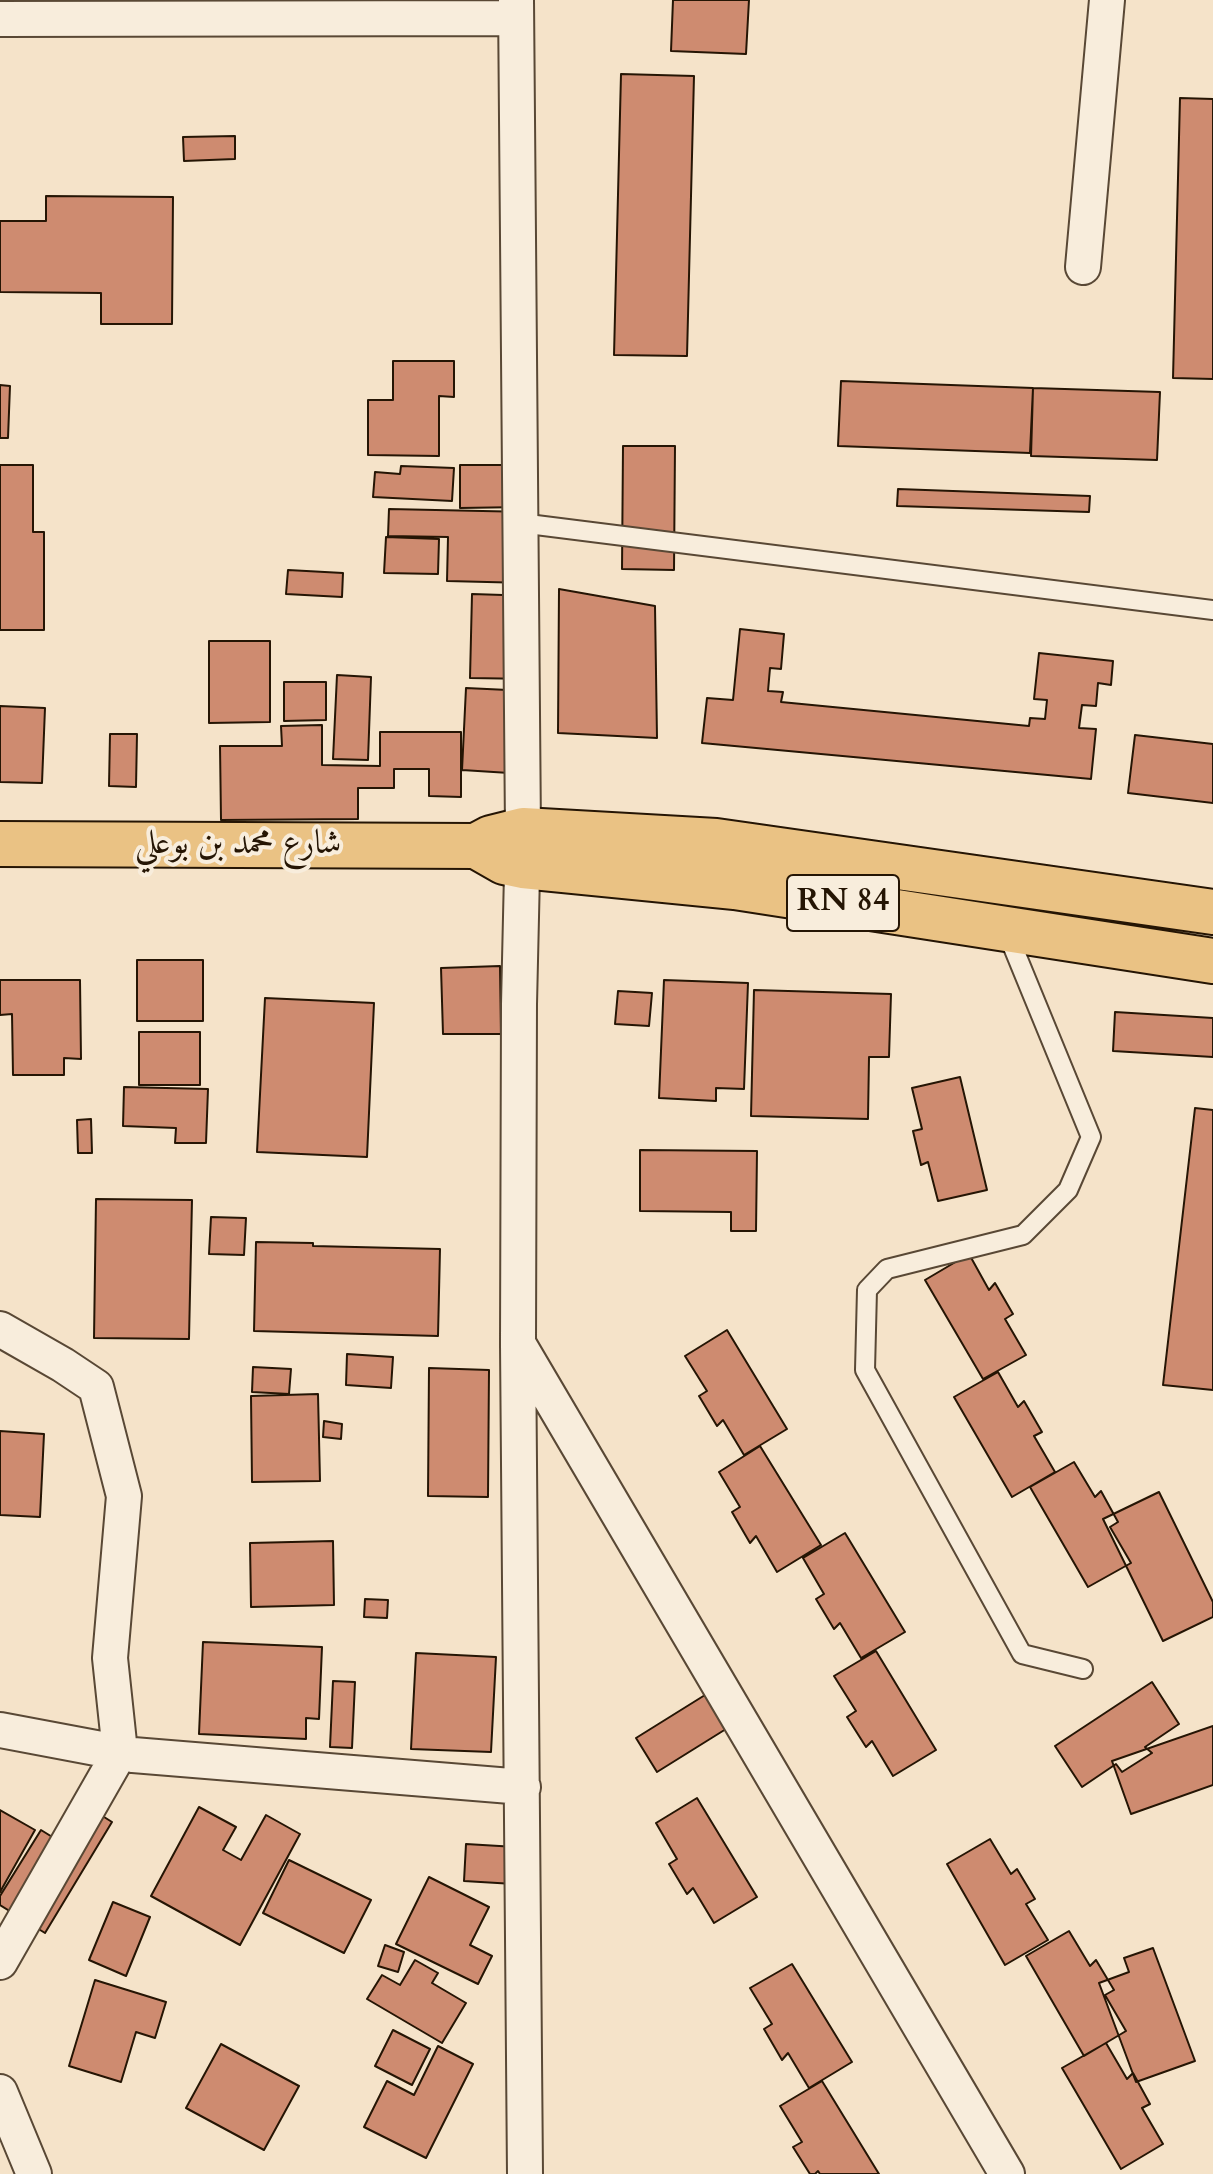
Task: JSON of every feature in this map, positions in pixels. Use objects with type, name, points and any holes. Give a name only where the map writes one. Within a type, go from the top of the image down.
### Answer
[{"type":"main road","name":"RN 84","points":[[523,848],[716,841],[1213,912]]},
{"type":"main road","name":"شارع محمد بن بوعلي","points":[[0,844],[476,846],[504,862],[523,848]]},
{"type":"main road","name":"RN 84","points":[[523,848],[735,887],[1213,961]]},
{"type":"street","points":[[1083,267],[1107,0]]},
{"type":"street","points":[[0,19],[47,10],[516,9],[523,848],[519,1004],[518,1345],[525,2174]]},
{"type":"street","points":[[0,1329],[96,1387],[124,1496],[110,1658],[120,1752],[0,1962]]},
{"type":"street","points":[[518,1345],[1007,2174]]},
{"type":"street","points":[[0,1730],[133,1755],[523,1787]]},
{"type":"street","points":[[0,2092],[34,2174]]},
{"type":"lane","points":[[520,523],[1213,610]]},
{"type":"lane","points":[[1005,928],[1091,1137],[1068,1190],[1023,1235],[887,1269],[867,1290],[865,1370],[1022,1654],[1083,1669]]},
{"type":"building","points":[[673,0],[749,0],[746,54],[671,51]]},
{"type":"building","points":[[621,74],[694,76],[687,356],[614,355]]},
{"type":"building","points":[[1180,98],[1213,99],[1213,379],[1173,378]]},
{"type":"building","points":[[235,136],[235,159],[184,161],[183,137]]},
{"type":"building","points":[[46,196],[173,197],[172,324],[101,324],[101,293],[0,292],[0,221],[46,221]]},
{"type":"building","points":[[393,361],[454,361],[454,397],[439,396],[439,456],[368,455],[368,400],[393,400]]},
{"type":"building","points":[[841,381],[1033,388],[1030,453],[838,446]]},
{"type":"building","points":[[0,385],[10,386],[8,438],[0,438]]},
{"type":"building","points":[[1033,388],[1160,392],[1157,460],[1031,456]]},
{"type":"building","points":[[623,446],[675,446],[674,570],[622,569]]},
{"type":"building","points":[[0,465],[33,465],[33,532],[44,532],[44,630],[0,630]]},
{"type":"building","points":[[460,465],[523,465],[523,507],[460,508]]},
{"type":"building","points":[[401,466],[454,468],[452,501],[373,497],[375,472],[400,474]]},
{"type":"building","points":[[898,489],[1090,496],[1089,512],[897,506]]},
{"type":"building","points":[[389,509],[529,512],[527,583],[447,581],[448,537],[388,536]]},
{"type":"building","points":[[386,537],[439,539],[438,574],[384,573]]},
{"type":"building","points":[[288,570],[343,573],[342,597],[286,594]]},
{"type":"building","points":[[559,589],[655,606],[657,738],[558,733]]},
{"type":"building","points":[[472,594],[534,596],[531,679],[470,678]]},
{"type":"building","points":[[740,629],[784,634],[781,669],[770,668],[768,691],[783,692],[781,702],[1029,726],[1030,718],[1045,719],[1047,700],[1034,699],[1039,653],[1113,661],[1111,685],[1098,683],[1096,706],[1082,705],[1079,728],[1096,729],[1091,779],[702,743],[707,698],[733,700]]},
{"type":"building","points":[[209,641],[270,641],[270,722],[209,723]]},
{"type":"building","points":[[337,675],[371,677],[368,760],[333,759]]},
{"type":"building","points":[[284,682],[326,682],[326,720],[284,721]]},
{"type":"building","points":[[466,688],[529,691],[525,774],[462,770]]},
{"type":"building","points":[[0,706],[45,708],[42,783],[0,782]]},
{"type":"building","points":[[322,725],[322,765],[380,766],[380,732],[461,732],[461,797],[429,796],[429,769],[394,769],[394,788],[358,788],[358,819],[221,820],[220,746],[282,746],[281,726]]},
{"type":"building","points":[[110,734],[137,734],[136,787],[109,786]]},
{"type":"building","points":[[1135,735],[1213,744],[1213,803],[1128,793]]},
{"type":"building","points":[[137,960],[203,960],[203,1021],[137,1021]]},
{"type":"building","points":[[500,966],[501,1034],[443,1034],[441,968]]},
{"type":"building","points":[[0,980],[80,980],[81,1059],[64,1058],[64,1075],[13,1075],[12,1014],[0,1015]]},
{"type":"building","points":[[664,980],[748,983],[744,1089],[716,1088],[716,1101],[659,1098]]},
{"type":"building","points":[[754,990],[891,994],[889,1057],[869,1057],[868,1119],[751,1116]]},
{"type":"building","points":[[618,991],[652,993],[649,1026],[615,1024]]},
{"type":"building","points":[[265,998],[374,1003],[367,1157],[257,1152]]},
{"type":"building","points":[[1115,1012],[1213,1018],[1213,1057],[1113,1051]]},
{"type":"building","points":[[139,1032],[200,1032],[200,1085],[139,1085]]},
{"type":"building","points":[[960,1077],[987,1190],[938,1201],[928,1162],[921,1165],[913,1131],[922,1129],[912,1088]]},
{"type":"building","points":[[124,1087],[208,1089],[206,1143],[175,1143],[176,1128],[123,1126]]},
{"type":"building","points":[[1195,1108],[1213,1110],[1213,1390],[1163,1385]]},
{"type":"building","points":[[91,1119],[92,1153],[78,1153],[77,1120]]},
{"type":"building","points":[[640,1150],[757,1151],[756,1231],[731,1231],[731,1212],[640,1211]]},
{"type":"building","points":[[96,1199],[192,1200],[189,1339],[94,1338]]},
{"type":"building","points":[[211,1217],[246,1218],[244,1255],[209,1254]]},
{"type":"building","points":[[256,1242],[440,1249],[438,1336],[254,1331]]},
{"type":"building","points":[[969,1254],[989,1290],[995,1283],[1013,1314],[1005,1319],[1026,1355],[983,1379],[925,1280]]},
{"type":"building","points":[[727,1330],[787,1429],[744,1455],[723,1420],[717,1426],[699,1396],[707,1391],[685,1356]]},
{"type":"building","points":[[347,1354],[393,1357],[391,1388],[346,1385]]},
{"type":"building","points":[[253,1367],[291,1369],[289,1394],[252,1392]]},
{"type":"building","points":[[429,1368],[489,1370],[488,1497],[428,1496]]},
{"type":"building","points":[[998,1372],[1018,1407],[1024,1401],[1042,1432],[1034,1436],[1055,1472],[1012,1497],[954,1397]]},
{"type":"building","points":[[318,1394],[320,1481],[252,1482],[251,1396]]},
{"type":"building","points":[[324,1421],[342,1424],[341,1439],[323,1437]]},
{"type":"building","points":[[0,1431],[44,1434],[40,1517],[0,1515]]},
{"type":"building","points":[[760,1446],[821,1545],[777,1572],[756,1536],[750,1543],[732,1512],[740,1507],[719,1472]]},
{"type":"building","points":[[1074,1462],[1095,1497],[1101,1491],[1118,1522],[1110,1527],[1131,1563],[1088,1587],[1030,1487]]},
{"type":"building","points":[[1159,1492],[1213,1602],[1213,1617],[1163,1641],[1103,1519]]},
{"type":"building","points":[[845,1533],[905,1632],[861,1658],[840,1623],[834,1629],[816,1599],[824,1594],[803,1558]]},
{"type":"building","points":[[333,1541],[334,1605],[251,1607],[250,1543]]},
{"type":"building","points":[[365,1599],[388,1600],[387,1618],[364,1617]]},
{"type":"building","points":[[203,1642],[322,1647],[319,1719],[306,1718],[306,1739],[199,1734]]},
{"type":"building","points":[[876,1651],[936,1750],[893,1776],[872,1741],[866,1747],[847,1717],[856,1711],[834,1676]]},
{"type":"building","points":[[416,1653],[496,1657],[491,1752],[411,1749]]},
{"type":"building","points":[[333,1681],[355,1682],[352,1748],[330,1747]]},
{"type":"building","points":[[1152,1682],[1179,1724],[1145,1747],[1152,1753],[1122,1772],[1116,1764],[1082,1787],[1055,1746]]},
{"type":"building","points":[[705,1695],[726,1729],[657,1772],[636,1738]]},
{"type":"building","points":[[1213,1726],[1213,1785],[1131,1814],[1112,1761]]},
{"type":"building","points":[[697,1798],[757,1897],[714,1923],[693,1888],[687,1894],[669,1864],[677,1859],[656,1823]]},
{"type":"building","points":[[85,1805],[112,1822],[45,1933],[0,1905],[0,1896],[41,1830],[62,1843]]},
{"type":"building","points":[[199,1807],[236,1827],[223,1850],[241,1860],[266,1815],[300,1834],[240,1945],[151,1896]]},
{"type":"building","points":[[0,1810],[35,1830],[0,1892]]},
{"type":"building","points":[[990,1839],[1011,1874],[1017,1869],[1035,1899],[1026,1904],[1048,1940],[1005,1965],[947,1864]]},
{"type":"building","points":[[466,1844],[516,1847],[514,1884],[464,1881]]},
{"type":"building","points":[[289,1860],[371,1900],[344,1953],[263,1913]]},
{"type":"building","points":[[429,1877],[489,1907],[470,1945],[492,1956],[478,1984],[396,1944]]},
{"type":"building","points":[[113,1902],[150,1917],[126,1976],[89,1960]]},
{"type":"building","points":[[1069,1931],[1090,1966],[1096,1960],[1114,1990],[1105,1995],[1126,2031],[1084,2056],[1026,1956]]},
{"type":"building","points":[[385,1945],[404,1952],[398,1972],[378,1966]]},
{"type":"building","points":[[1153,1948],[1195,2061],[1136,2082],[1099,1983],[1129,1972],[1124,1958]]},
{"type":"building","points":[[415,1960],[438,1973],[432,1983],[466,2003],[442,2043],[367,1999],[382,1975],[400,1985]]},
{"type":"building","points":[[792,1964],[852,2062],[809,2088],[788,2053],[782,2060],[764,2029],[772,2024],[750,1988]]},
{"type":"building","points":[[95,1980],[166,2002],[155,2038],[136,2032],[121,2082],[69,2066]]},
{"type":"building","points":[[393,2030],[430,2049],[412,2085],[375,2066]]},
{"type":"building","points":[[1106,2043],[1127,2079],[1133,2073],[1150,2104],[1142,2108],[1163,2144],[1121,2169],[1062,2068]]},
{"type":"building","points":[[221,2044],[299,2086],[264,2150],[186,2108]]},
{"type":"building","points":[[438,2046],[473,2064],[426,2158],[364,2127],[387,2081],[414,2095]]},
{"type":"building","points":[[822,2081],[879,2174],[820,2174],[818,2171],[810,2174],[793,2147],[802,2142],[780,2106]]}]
